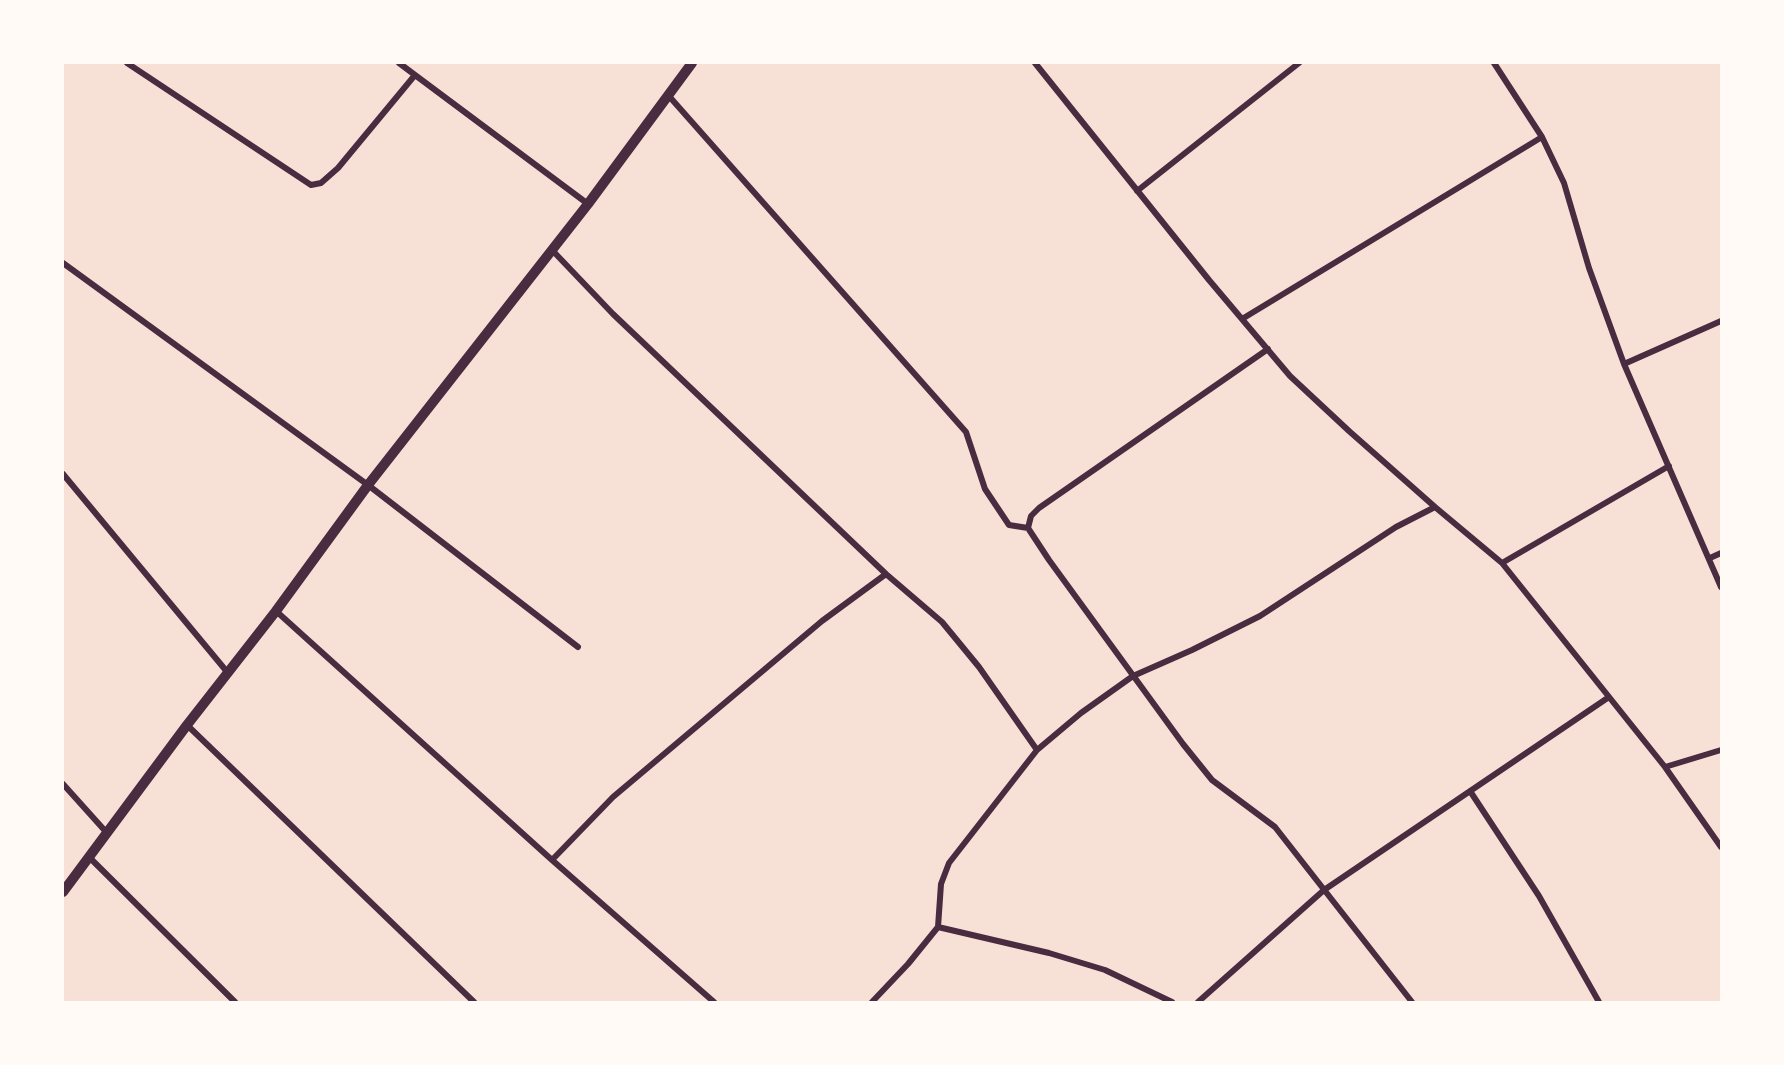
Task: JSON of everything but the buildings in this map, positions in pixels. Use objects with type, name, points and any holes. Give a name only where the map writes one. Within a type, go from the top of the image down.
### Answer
[{"type":"street","points":[[127,63],[311,185],[321,183],[338,168],[415,75]]},
{"type":"street","points":[[399,63],[588,204]]},
{"type":"street","points":[[63,892],[276,611],[368,485],[588,204],[692,63]]},
{"type":"street","points":[[1035,63],[1290,376],[1348,431],[1502,562],[1665,766],[1721,847]]},
{"type":"street","points":[[1137,191],[1299,63]]},
{"type":"street","points":[[1494,63],[1542,137],[1564,183],[1589,268],[1624,364],[1721,586]]},
{"type":"street","points":[[668,95],[966,432],[985,489],[1009,525],[1028,528],[1133,676],[1212,780],[1275,826],[1412,1002]]},
{"type":"street","points":[[1242,319],[1542,137]]},
{"type":"street","points":[[552,250],[613,314],[886,574],[942,622],[979,667],[1037,750]]},
{"type":"street","points":[[63,264],[368,485],[578,646]]},
{"type":"street","points":[[1624,364],[1721,321]]},
{"type":"street","points":[[1028,528],[1032,516],[1039,508],[1268,349]]},
{"type":"street","points":[[1502,562],[1669,466]]},
{"type":"street","points":[[63,474],[228,673]]},
{"type":"street","points":[[872,1002],[908,964],[938,927],[941,884],[950,863],[1037,750],[1081,713],[1133,676],[1260,616],[1396,527],[1435,507]]},
{"type":"street","points":[[1710,558],[1721,553]]},
{"type":"street","points":[[552,860],[613,797],[822,621],[886,574]]},
{"type":"street","points":[[276,611],[552,860],[714,1002]]},
{"type":"street","points":[[1198,1002],[1324,890],[1609,697]]},
{"type":"street","points":[[188,725],[474,1002]]},
{"type":"street","points":[[1665,766],[1721,750]]},
{"type":"street","points":[[63,784],[108,833]]},
{"type":"street","points":[[1470,791],[1539,896],[1599,1002]]},
{"type":"street","points":[[90,858],[235,1002]]},
{"type":"street","points":[[938,927],[1049,953],[1105,970],[1172,1002]]}]
